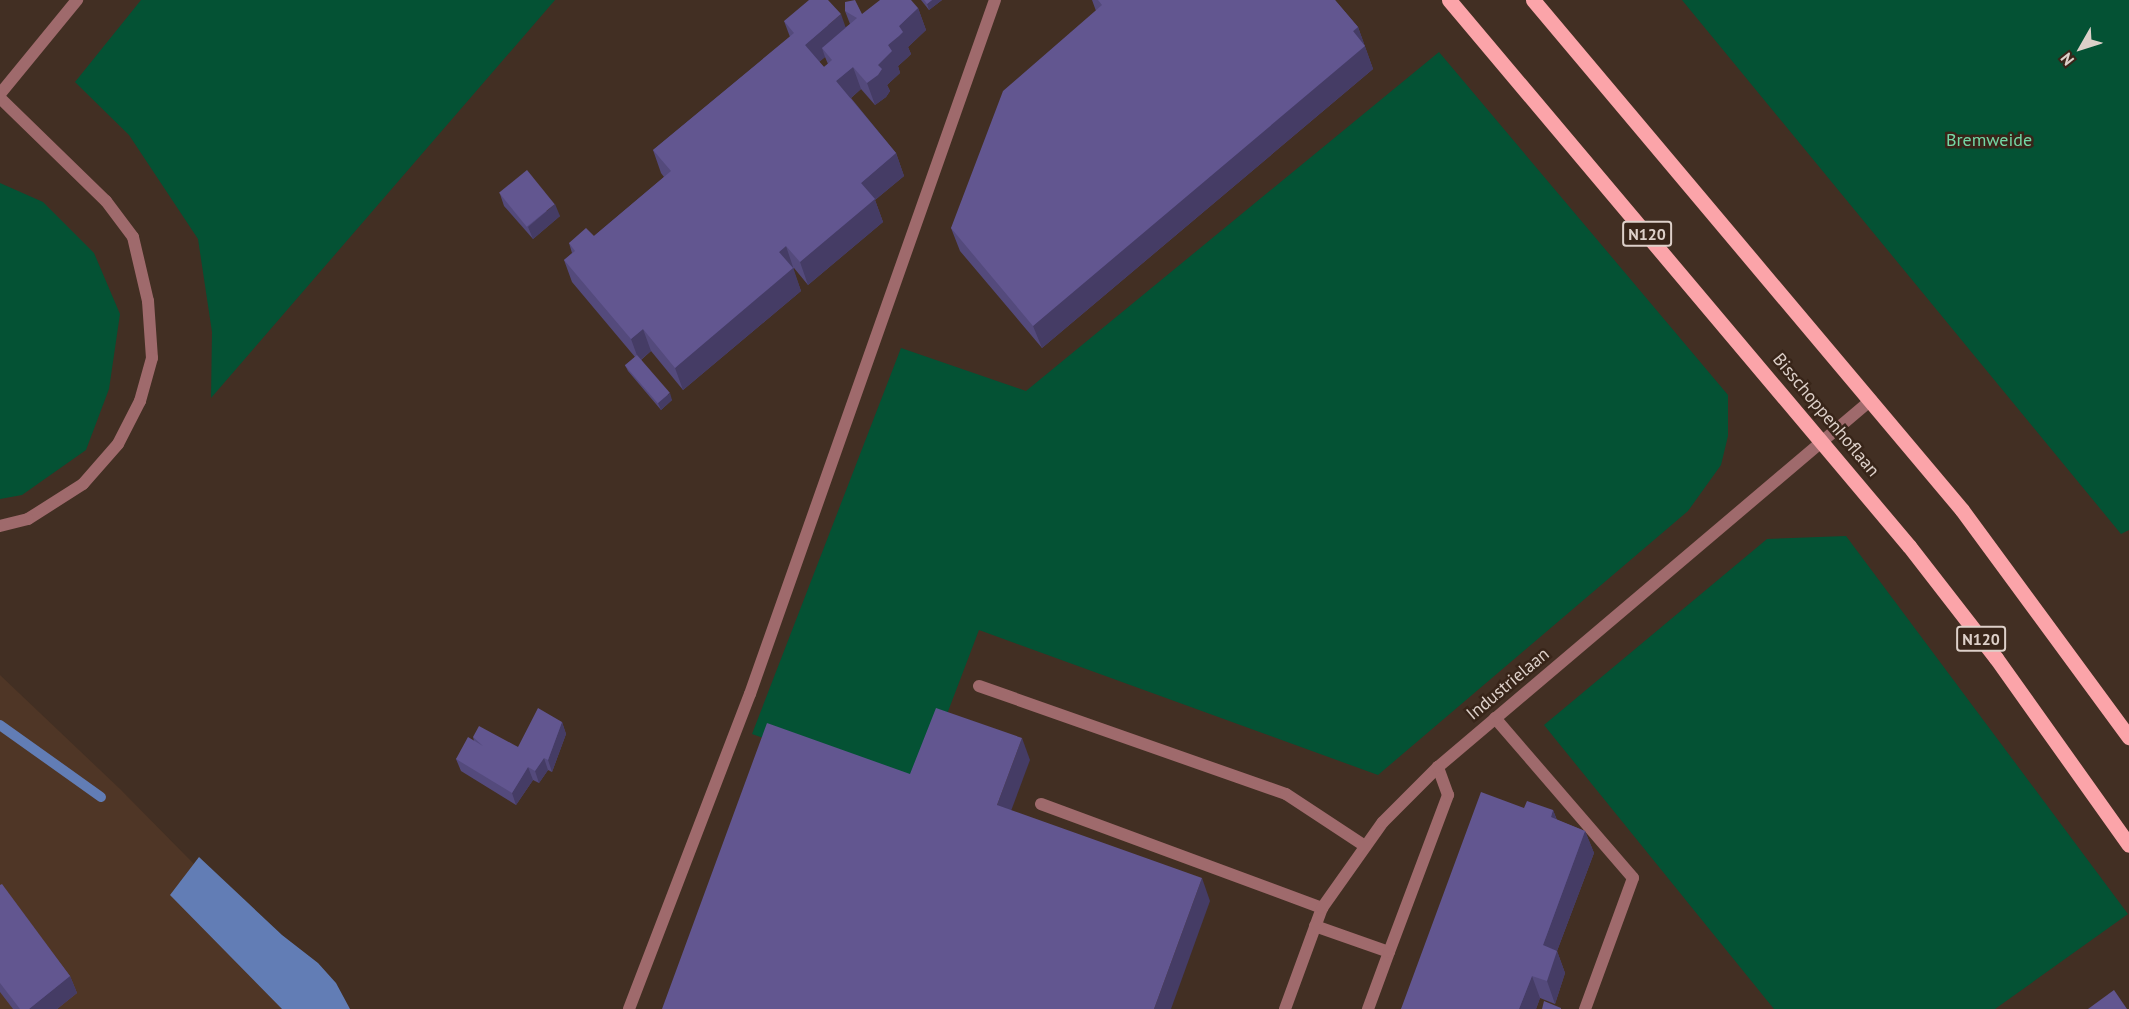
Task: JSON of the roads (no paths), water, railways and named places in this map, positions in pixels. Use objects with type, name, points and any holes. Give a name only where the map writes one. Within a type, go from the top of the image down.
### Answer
[{"type":"main road","name":"Bisschoppenhoflaan","points":[[1449,0],[1822,441],[1996,658],[2129,845]]},
{"type":"main road","points":[[1533,0],[1871,400],[1982,536],[2129,737]]},
{"type":"street","points":[[0,526],[28,519],[83,484],[118,444],[140,400],[152,358],[148,301],[133,237],[106,201],[0,96],[77,0]]},
{"type":"street","points":[[629,1009],[750,694],[995,0]]},
{"type":"street","name":"Industrielaan","points":[[1285,1009],[1322,908],[1365,846],[1438,767],[1871,400]]},
{"type":"street","points":[[979,686],[1286,794],[1365,846]]},
{"type":"street","points":[[1496,718],[1633,878],[1585,1009]]},
{"type":"street","points":[[1368,1009],[1448,795],[1438,767]]},
{"type":"street","points":[[1041,804],[1322,908]]},
{"type":"street","points":[[1315,926],[1389,952]]},
{"type":"water","points":[[199,857],[282,935],[318,963],[336,983],[350,1009],[282,1009],[170,895]]},
{"type":"waterway","points":[[0,725],[101,797]]},
{"type":"park label","name":"Bremweide","points":[[1989,140]]}]
